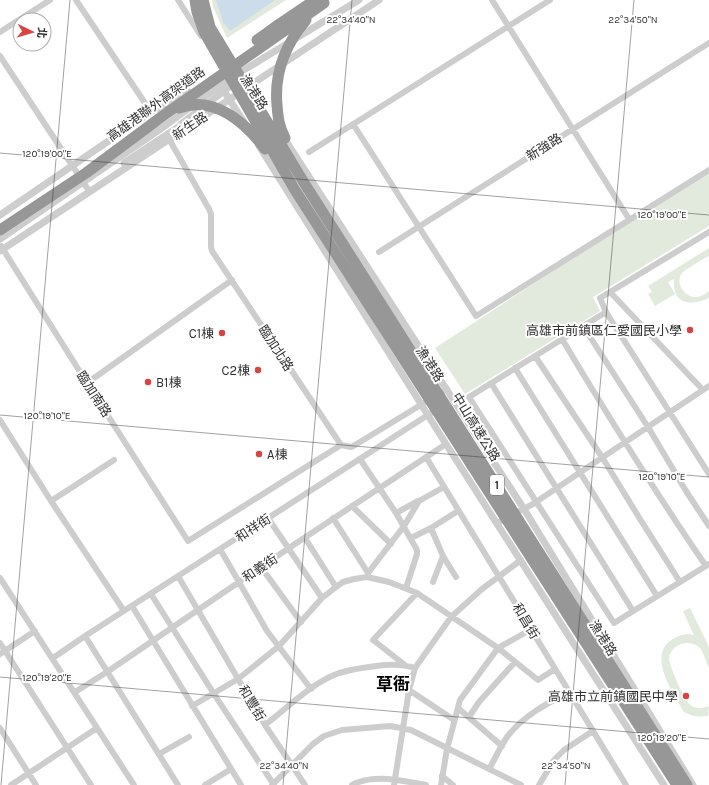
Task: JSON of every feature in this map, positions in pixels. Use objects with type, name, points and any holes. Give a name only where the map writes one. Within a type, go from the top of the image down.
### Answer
[{"type":"highway","points":[[195,0],[197,12],[204,32],[295,190]]},
{"type":"highway","points":[[203,0],[210,27],[306,186]]},
{"type":"highway","points":[[278,25],[299,0]]},
{"type":"highway","points":[[306,186],[279,126],[276,85],[278,71],[286,47],[308,16],[322,1]]},
{"type":"highway","name":"高雄港聯外高架道路","points":[[0,223],[83,167],[278,25],[322,1]]},
{"type":"highway","name":"高雄港聯外高架道路","points":[[0,230],[86,173],[322,1]]},
{"type":"highway","points":[[164,115],[180,107],[194,104],[207,105],[223,111],[236,119],[257,139],[295,190]]},
{"type":"highway","name":"中山高速公路","points":[[306,186],[687,785]]},
{"type":"highway","name":"中山高速公路","points":[[295,190],[677,785]]},
{"type":"street","points":[[0,32],[50,0]]},
{"type":"street","points":[[76,0],[151,112]]},
{"type":"street","points":[[178,0],[227,77]]},
{"type":"street","name":"新生路","points":[[240,70],[351,0]]},
{"type":"street","name":"新生路","points":[[0,215],[71,165],[151,112],[227,77],[360,0]]},
{"type":"street","name":"新生路","points":[[249,85],[371,0]]},
{"type":"street","name":"新生路","points":[[1,246],[86,187],[162,128],[225,93],[249,85],[379,0]]},
{"type":"street","points":[[492,0],[629,219]]},
{"type":"street","points":[[308,152],[550,0]]},
{"type":"street","name":"新強路","points":[[379,252],[709,43]]},
{"type":"street","points":[[0,56],[86,187]]},
{"type":"street","name":"漁港路","points":[[240,70],[524,509],[694,785]]},
{"type":"street","name":"新生路","points":[[1,246],[86,187],[168,137],[225,93],[227,77]]},
{"type":"street","name":"漁港路","points":[[225,93],[446,444],[664,785]]},
{"type":"street","points":[[353,124],[476,316],[709,170]]},
{"type":"street","name":"臨加北路","points":[[168,137],[211,214],[212,251],[341,445]]},
{"type":"street","points":[[709,232],[600,298],[606,312],[709,474]]},
{"type":"street","name":"臨加南路","points":[[1,246],[188,540],[341,445]]},
{"type":"street","points":[[87,383],[232,280]]},
{"type":"street","points":[[610,292],[703,390]]},
{"type":"street","points":[[562,339],[624,443],[663,504],[708,565],[614,623],[469,397],[515,368],[535,356],[562,339],[606,312]]},
{"type":"street","points":[[583,326],[709,526]]},
{"type":"street","points":[[535,356],[602,457],[680,582]]},
{"type":"street","points":[[515,368],[657,596]]},
{"type":"street","points":[[491,383],[633,611]]},
{"type":"street","points":[[497,523],[537,501],[709,386]]},
{"type":"street","points":[[341,445],[351,447],[355,445],[446,389]]},
{"type":"street","name":"和祥街","points":[[53,658],[453,399]]},
{"type":"street","points":[[0,420],[51,501],[124,611]]},
{"type":"street","name":"和義街","points":[[75,692],[107,672],[333,518],[446,444]]},
{"type":"street","name":"和昌街","points":[[426,457],[530,630],[626,785]]},
{"type":"street","points":[[360,459],[396,513],[417,550],[406,588]]},
{"type":"street","points":[[51,501],[114,460]]},
{"type":"street","points":[[396,513],[444,487]]},
{"type":"street","points":[[368,575],[404,526],[419,501]]},
{"type":"street","points":[[352,506],[391,544]]},
{"type":"street","points":[[411,538],[431,528],[458,511]]},
{"type":"street","points":[[268,518],[322,598]]},
{"type":"street","points":[[333,518],[368,575]]},
{"type":"street","points":[[431,528],[443,556],[456,577]]},
{"type":"street","points":[[305,538],[336,587]]},
{"type":"street","points":[[220,549],[267,631],[311,689]]},
{"type":"street","points":[[433,582],[443,556]]},
{"type":"street","points":[[395,783],[402,727],[415,668],[452,617],[482,589],[521,560]]},
{"type":"street","points":[[261,567],[301,622]]},
{"type":"street","points":[[192,706],[238,679],[279,646],[322,598],[336,587],[343,582],[368,575],[417,593],[498,648],[538,680],[555,669]]},
{"type":"street","name":"和豐街","points":[[178,576],[265,725],[311,689],[334,675],[355,668],[379,665],[405,664],[415,668]]},
{"type":"street","points":[[0,578],[134,785]]},
{"type":"street","points":[[405,664],[373,640],[417,593]]},
{"type":"street","points":[[151,594],[273,784],[313,744],[324,736],[333,733],[380,726],[402,727],[411,730],[521,785]]},
{"type":"street","points":[[132,606],[241,785]]},
{"type":"street","points":[[441,785],[447,748],[460,700],[498,648],[530,630]]},
{"type":"street","points":[[3,653],[35,631]]},
{"type":"street","points":[[85,636],[178,785]]},
{"type":"street","points":[[0,643],[3,653],[91,785]]},
{"type":"street","points":[[469,717],[479,702],[515,662]]},
{"type":"street","points":[[409,690],[454,720]]},
{"type":"street","points":[[489,769],[507,738],[523,720],[541,707],[569,692]]},
{"type":"street","points":[[458,708],[502,746]]},
{"type":"street","points":[[265,725],[305,785]]},
{"type":"street","points":[[0,728],[36,785]]},
{"type":"street","points":[[11,785],[97,728]]},
{"type":"street","points":[[539,785],[554,760],[564,750],[593,731]]},
{"type":"street","points":[[158,754],[189,737]]},
{"type":"street","points":[[205,785],[231,769]]},
{"type":"street","points":[[442,776],[453,785]]},
{"type":"street","points":[[352,785],[370,780],[426,785]]},
{"type":"shaded area","points":[[212,0],[286,0],[227,38],[213,7]]},
{"type":"shaded area","points":[[709,170],[709,226],[593,297],[600,311],[465,394],[435,348]]},
{"type":"shaded area","points":[[709,248],[709,256],[682,273],[679,281],[682,290],[689,296],[698,297],[709,291],[709,298],[695,302],[685,302],[681,300],[675,292],[674,279],[668,282],[675,294],[655,306],[648,294],[652,292],[648,286]]},
{"type":"shaded area","points":[[690,608],[709,647],[709,668],[703,652],[696,645],[691,643],[677,646],[670,654],[669,659],[677,682],[689,704],[696,708],[704,708],[709,706],[708,716],[695,716],[683,711],[669,685],[662,666],[661,657],[664,648],[670,641],[681,635],[694,635],[683,611]]},
{"type":"water","points":[[216,0],[275,0],[230,31],[223,22]]},
{"type":"place","name":"高雄市前鎮區仁愛國民小學","points":[[690,330]]},
{"type":"place","name":"C1棟","points":[[222,333]]},
{"type":"place","name":"C2棟","points":[[258,370]]},
{"type":"place","name":"B1棟","points":[[148,382]]},
{"type":"place","name":"A棟","points":[[259,454]]},
{"type":"place","name":"高雄市立前鎮國民中學","points":[[686,696]]},
{"type":"district","name":"草衙","points":[[393,684]]}]
